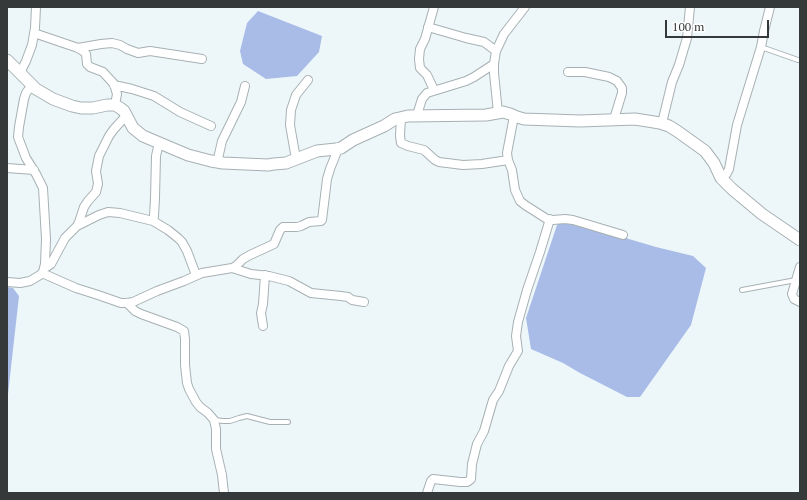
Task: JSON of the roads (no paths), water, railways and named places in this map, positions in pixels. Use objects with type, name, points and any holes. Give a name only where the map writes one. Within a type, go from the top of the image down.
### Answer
[{"type":"street","points":[[20,73],[32,45],[36,7]]},
{"type":"street","points":[[434,7],[425,39],[419,53],[419,66],[427,75],[434,90]]},
{"type":"street","points":[[498,113],[494,64],[496,51],[507,30],[525,7]]},
{"type":"street","points":[[662,123],[672,82],[687,38],[690,7]]},
{"type":"street","points":[[722,180],[729,169],[737,125],[761,47],[770,7]]},
{"type":"street","points":[[428,27],[484,42],[496,51]]},
{"type":"street","points":[[34,33],[83,50],[86,54],[88,64],[103,72],[114,85],[117,94],[115,105]]},
{"type":"street","points":[[78,48],[112,43],[138,53],[150,51],[202,59]]},
{"type":"street","points":[[7,60],[32,85],[46,96],[72,106],[87,108],[115,105],[120,108],[135,130],[143,136],[192,156],[217,163],[240,165],[268,165],[286,163],[317,151],[338,149],[353,140],[401,117],[417,115],[486,115],[507,113],[524,119],[566,121],[635,119],[662,123],[677,130],[705,151],[714,163],[722,180],[757,211],[800,240]]},
{"type":"street","points":[[417,115],[420,104],[427,93],[466,81],[494,64]]},
{"type":"street","points":[[568,72],[585,72],[609,77],[617,81],[622,88],[622,93],[614,119]]},
{"type":"street","points":[[296,159],[290,126],[291,110],[296,95],[308,80]]},
{"type":"street","points":[[32,85],[26,93],[24,99],[18,137],[22,150],[42,186],[46,239],[46,257],[43,271]]},
{"type":"street","points":[[114,85],[154,96],[180,112],[211,126]]},
{"type":"street","points":[[217,163],[222,141],[240,102],[245,86]]},
{"type":"street","points":[[77,226],[84,207],[96,192],[96,171],[99,156],[103,147],[114,129],[126,116]]},
{"type":"street","points":[[514,116],[507,153],[512,170],[515,190],[520,201],[525,206],[550,219],[573,220],[623,236]]},
{"type":"street","points":[[401,117],[401,143],[424,150],[439,162],[463,165],[508,160]]},
{"type":"street","points":[[153,221],[156,156],[159,143]]},
{"type":"street","points":[[43,271],[91,293],[121,303],[126,303],[140,299],[196,275],[232,268],[250,255],[274,244],[280,230],[283,227],[297,227],[309,222],[322,220],[330,169],[338,149]]},
{"type":"street","points":[[7,168],[34,170]]},
{"type":"street","points":[[7,282],[24,283],[35,278],[51,264],[65,238],[77,226],[98,215],[108,212],[120,213],[153,221],[168,230],[182,242],[196,275]]},
{"type":"street","points":[[427,493],[433,479],[467,482],[471,479],[472,464],[477,444],[484,431],[493,400],[499,391],[509,366],[518,351],[516,336],[518,322],[550,219]]},
{"type":"street","points":[[800,267],[792,296],[800,302]]},
{"type":"street","points":[[232,268],[251,274],[265,275],[289,281],[310,293],[348,297],[352,300],[364,302]]},
{"type":"street","points":[[263,326],[261,313],[265,275]]},
{"type":"street","points":[[126,303],[141,314],[184,331],[187,383],[196,402],[214,420],[216,429],[216,449],[222,475],[224,493]]},
{"type":"lane","points":[[761,47],[798,60]]},
{"type":"lane","points":[[742,290],[796,280]]},
{"type":"lane","points":[[214,420],[230,421],[246,416],[270,422],[288,422]]},
{"type":"water","points":[[258,11],[322,36],[319,52],[297,76],[266,79],[243,64],[240,51],[247,23]]},
{"type":"water","points":[[564,221],[693,256],[706,268],[691,325],[640,397],[627,397],[563,363],[531,349],[526,318],[557,225]]},
{"type":"water","points":[[7,287],[13,288],[19,296],[7,403]]}]
